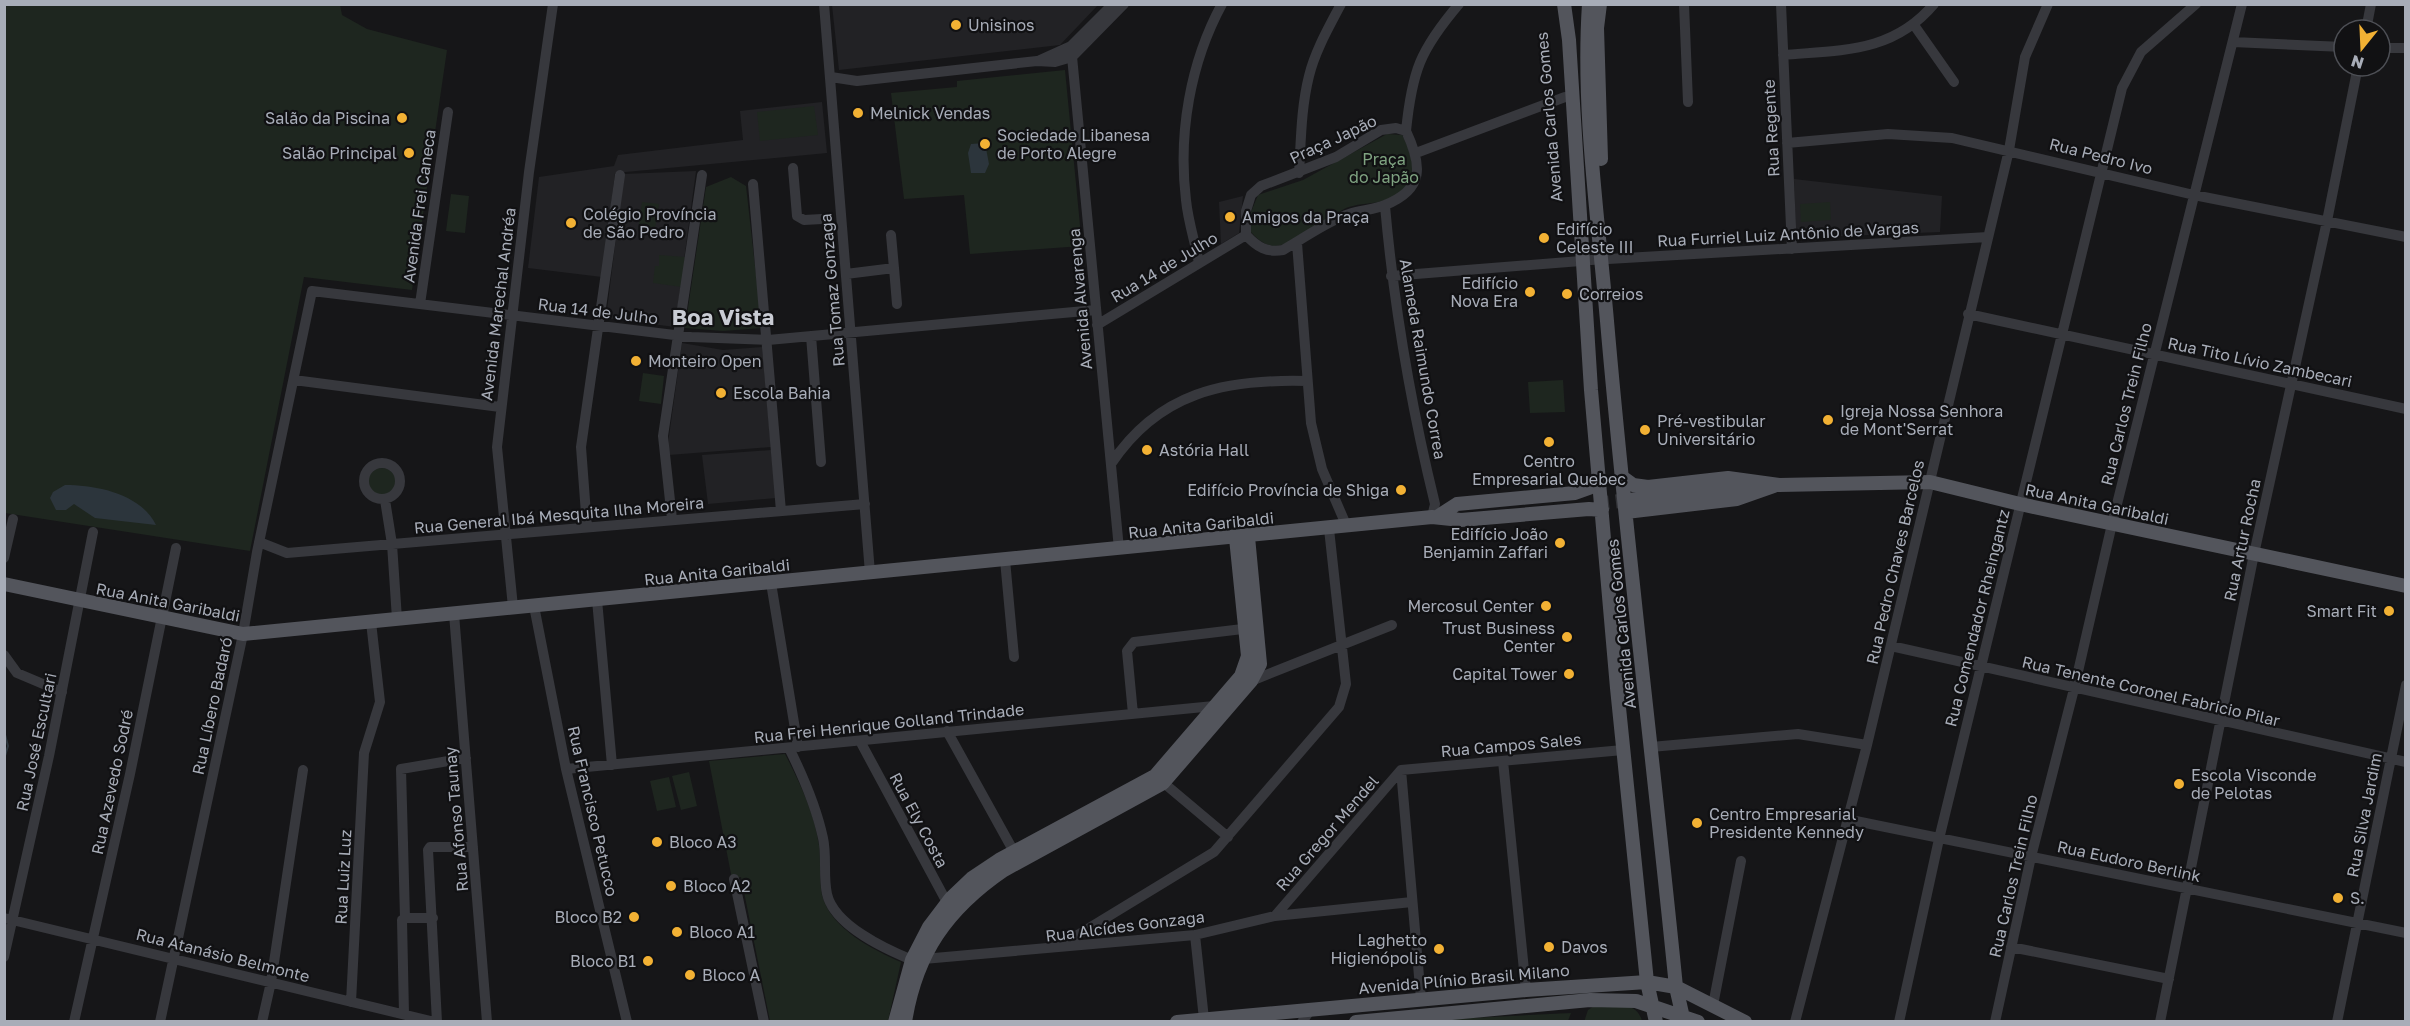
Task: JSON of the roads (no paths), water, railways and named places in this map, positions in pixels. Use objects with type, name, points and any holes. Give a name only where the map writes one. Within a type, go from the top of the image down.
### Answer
[{"type":"main road","name":"Avenida Carlos Gomes","points":[[1554,4],[1565,97],[1570,196],[1591,260],[1628,506],[1676,987],[1683,1019]]},
{"type":"main road","name":"Avenida Carlos Gomes","points":[[1564,4],[1574,123],[1578,226]]},
{"type":"main road","name":"Avenida Carlos Gomes","points":[[1589,4],[1587,40],[1590,124],[1599,227]]},
{"type":"main road","name":"Avenida Carlos Gomes","points":[[1600,4],[1597,28],[1601,125],[1599,227],[1591,260],[1599,507],[1647,982],[1654,1017]]},
{"type":"main road","points":[[1559,31],[1572,20],[1589,22],[1597,28]]},
{"type":"main road","name":"Rua Anita Garibaldi","points":[[1622,477],[1633,484],[1648,487],[1728,478],[1779,485],[1930,482],[2020,504],[2406,586]]},
{"type":"main road","name":"Rua Anita Garibaldi","points":[[4,584],[80,602],[243,634],[1347,527],[1434,517],[1457,504],[1575,493],[1589,488],[1599,479]]},
{"type":"main road","points":[[1628,506],[1779,485]]},
{"type":"main road","points":[[1434,517],[1599,507]]},
{"type":"main road","points":[[895,1022],[929,927],[950,908],[972,878],[1159,779],[1251,681],[1260,664],[1252,628],[1242,537]]},
{"type":"main road","points":[[1159,779],[1214,706],[1241,676],[1246,667],[1252,628]]},
{"type":"main road","points":[[905,1022],[916,961]]},
{"type":"main road","name":"Avenida Plínio Brasil Milano","points":[[1177,1022],[1526,990],[1647,982],[1676,987],[1745,1022]]},
{"type":"main road","name":"Avenida Plínio Brasil Milano","points":[[1356,1022],[1590,1000],[1636,1001],[1654,1017],[1698,1022]]},
{"type":"street","name":"Avenida Marechal Andréa","points":[[513,607],[497,447],[511,316],[553,4]]},
{"type":"street","name":"Rua Tomaz Gonzaga","points":[[824,4],[870,573]]},
{"type":"street","points":[[831,77],[849,81],[881,79],[1037,61],[1055,62],[1071,52],[1124,4]]},
{"type":"street","points":[[1199,263],[1186,202],[1184,168],[1187,124],[1194,76],[1206,34],[1222,4]]},
{"type":"street","points":[[1299,173],[1302,113],[1309,75],[1341,4]]},
{"type":"street","points":[[1246,235],[1256,245],[1272,252],[1297,243],[1348,214],[1384,206],[1406,193],[1414,184],[1418,173],[1416,153],[1406,131],[1409,100],[1421,56],[1459,4]]},
{"type":"street","points":[[1684,4],[1688,102]]},
{"type":"street","name":"Rua Regente","points":[[1781,4],[1792,249]]},
{"type":"street","points":[[1783,55],[1861,48],[1881,43],[1914,25],[1934,4]]},
{"type":"street","name":"Rua Pedro Chaves Barcelos","points":[[1795,1022],[1891,646],[1968,314],[2009,150],[2025,57],[2048,4]]},
{"type":"street","name":"Rua Comendador Rheingantz","points":[[1899,1022],[1939,839],[2122,88],[2141,52],[2196,4]]},
{"type":"street","points":[[1071,52],[1112,5]]},
{"type":"street","points":[[1111,18],[1112,5]]},
{"type":"street","name":"Rua Carlos Trein Filho","points":[[1995,1022],[2031,856],[2074,689],[2153,354],[2242,5]]},
{"type":"street","points":[[1914,25],[1954,82]]},
{"type":"street","points":[[2233,42],[2332,46]]},
{"type":"street","name":"Avenida Alvarenga","points":[[1071,52],[1119,549]]},
{"type":"street","name":"Rua Artur Rocha","points":[[2160,1022],[2254,554],[2327,221],[2356,78]]},
{"type":"street","points":[[1416,153],[1565,97]]},
{"type":"street","name":"Avenida Frei Caneca","points":[[420,304],[448,112]]},
{"type":"street","name":"Praça Japão","points":[[1246,235],[1246,211],[1251,195],[1261,186],[1336,157],[1381,130],[1396,128],[1406,131]]},
{"type":"street","name":"Rua Pedro Ivo","points":[[1787,143],[1888,135],[1952,138],[2100,171],[2194,195],[2406,237]]},
{"type":"street","points":[[793,168],[797,216],[804,220],[842,217]]},
{"type":"street","points":[[586,527],[581,447],[620,175]]},
{"type":"street","points":[[672,519],[663,436],[702,175]]},
{"type":"street","points":[[753,184],[781,511]]},
{"type":"street","name":"Alameda Raimundo Correa","points":[[1384,206],[1391,276],[1414,419],[1435,504],[1434,517]]},
{"type":"street","points":[[891,234],[897,304]]},
{"type":"street","name":"Rua 14 de Julho","points":[[1097,325],[1246,235]]},
{"type":"street","name":"Rua Furriel Luiz Antônio de Vargas","points":[[1391,276],[1591,260],[1988,237]]},
{"type":"street","points":[[1297,243],[1311,423],[1322,469],[1347,527]]},
{"type":"street","points":[[846,274],[894,268]]},
{"type":"street","name":"Rua 14 de Julho","points":[[312,291],[677,335],[768,340],[1096,310]]},
{"type":"street","name":"Rua Líbero Badaró","points":[[160,1022],[243,634],[259,542],[312,291]]},
{"type":"street","name":"Rua Tito Lívio Zambecari","points":[[1968,314],[2406,409]]},
{"type":"street","points":[[811,336],[821,462]]},
{"type":"street","points":[[294,380],[500,407]]},
{"type":"street","points":[[1111,464],[1122,447],[1142,428],[1176,403],[1204,390],[1235,383],[1306,381]]},
{"type":"street","points":[[385,500],[392,544],[397,619]]},
{"type":"street","name":"Rua General Ibá Mesquita Ilha Moreira","points":[[259,542],[287,553],[865,504]]},
{"type":"street","points":[[4,558],[13,519]]},
{"type":"street","points":[[1054,949],[1214,852],[1339,707],[1346,684],[1329,529]]},
{"type":"street","name":"Rua José Escultari","points":[[4,957],[9,919],[62,692],[93,532]]},
{"type":"street","name":"Rua Azevedo Sodré","points":[[74,1022],[176,548]]},
{"type":"street","points":[[1005,560],[1014,657]]},
{"type":"street","points":[[771,583],[789,697],[793,748],[811,791],[823,840],[827,896],[841,916],[857,932],[916,961]]},
{"type":"street","points":[[597,600],[612,765]]},
{"type":"street","name":"Rua Francisco Petucco","points":[[534,606],[566,769],[627,1022]]},
{"type":"street","name":"Rua Afonso Taunay","points":[[454,614],[487,1022]]},
{"type":"street","name":"Rua Luiz Luz","points":[[351,1002],[364,753],[380,702],[371,622]]},
{"type":"street","points":[[1251,681],[1392,625]]},
{"type":"street","points":[[1133,714],[1127,651],[1134,642],[1252,628]]},
{"type":"street","name":"Rua Tenente Coronel Fabricio Pilar","points":[[1891,646],[2220,722],[2406,762]]},
{"type":"street","points":[[4,655],[17,673],[62,692]]},
{"type":"street","name":"Rua Silva Jardim","points":[[2337,1022],[2406,685]]},
{"type":"street","name":"Rua Frei Henrique Golland Trindade","points":[[566,769],[1214,706]]},
{"type":"street","points":[[947,731],[1017,856]]},
{"type":"street","points":[[1651,747],[1798,734],[1867,745]]},
{"type":"street","name":"Rua Ely Costa","points":[[860,741],[950,908]]},
{"type":"street","name":"Rua Campos Sales","points":[[1401,770],[1623,750]]},
{"type":"street","points":[[404,1014],[402,920],[405,918],[401,769],[466,758]]},
{"type":"street","points":[[1503,761],[1526,990]]},
{"type":"street","points":[[262,1022],[271,982],[303,770]]},
{"type":"street","points":[[1401,770],[1421,999]]},
{"type":"street","name":"Rua Gregor Mendel","points":[[1275,916],[1401,770]]},
{"type":"street","points":[[1159,779],[1228,837]]},
{"type":"street","name":"Rua Eudoro Berlink","points":[[1846,819],[2406,933]]},
{"type":"street","points":[[436,1022],[429,848],[473,847]]},
{"type":"street","points":[[1713,1005],[1741,861]]},
{"type":"street","points":[[734,879],[764,1022]]},
{"type":"street","name":"Rua Alcídes Gonzaga","points":[[916,961],[1196,935],[1275,916],[1412,902]]},
{"type":"street","points":[[405,918],[432,918]]},
{"type":"street","name":"Rua Atanásio Belmonte","points":[[9,919],[436,1022]]},
{"type":"street","points":[[1196,935],[1204,1019]]},
{"type":"street","points":[[2011,947],[2169,979]]},
{"type":"street","points":[[1302,1022],[1311,1009]]},
{"type":"waterway","points":[[4,731],[8,746],[4,759]]},
{"type":"tunnel","points":[[1595,504],[1629,500]]},
{"type":"place","name":"Unisinos","points":[[956,25]]},
{"type":"place","name":"Melnick Vendas","points":[[858,113]]},
{"type":"place","name":"Salão da Piscina","points":[[402,118]]},
{"type":"place","name":"Sociedade Libanesa de Porto Alegre","points":[[985,144]]},
{"type":"place","name":"Salão Principal","points":[[409,153]]},
{"type":"place","name":"Amigos da Praça","points":[[1230,217]]},
{"type":"place","name":"Colégio Província de São Pedro","points":[[571,223]]},
{"type":"place","name":"Edifício Celeste III","points":[[1544,238]]},
{"type":"place","name":"Edifício Nova Era","points":[[1530,292]]},
{"type":"place","name":"Correios","points":[[1567,294]]},
{"type":"place","name":"Monteiro Open","points":[[636,361]]},
{"type":"place","name":"Escola Bahia","points":[[721,393]]},
{"type":"place","name":"Igreja Nossa Senhora de Mont'Serrat","points":[[1828,420]]},
{"type":"place","name":"Pré-vestibular Universitário","points":[[1645,430]]},
{"type":"place","name":"Centro Empresarial Quebec","points":[[1549,442]]},
{"type":"place","name":"Astória Hall","points":[[1147,450]]},
{"type":"place","name":"Edifício Província de Shiga","points":[[1401,490]]},
{"type":"place","name":"Edifício João Benjamin Zaffari","points":[[1560,543]]},
{"type":"place","name":"Mercosul Center","points":[[1546,606]]},
{"type":"place","name":"Smart Fit","points":[[2389,611]]},
{"type":"place","name":"Trust Business Center","points":[[1567,637]]},
{"type":"place","name":"Capital Tower","points":[[1569,674]]},
{"type":"place","name":"Escola Visconde de Pelotas","points":[[2179,784]]},
{"type":"place","name":"Centro Empresarial Presidente Kennedy","points":[[1697,823]]},
{"type":"place","name":"Bloco A3","points":[[657,842]]},
{"type":"place","name":"Bloco A2","points":[[671,886]]},
{"type":"place","name":"S.","points":[[2338,898]]},
{"type":"place","name":"Bloco B2","points":[[634,917]]},
{"type":"place","name":"Bloco A1","points":[[677,932]]},
{"type":"place","name":"Davos","points":[[1549,947]]},
{"type":"place","name":"Laghetto Higienópolis","points":[[1439,949]]},
{"type":"place","name":"Bloco B1","points":[[648,961]]},
{"type":"place","name":"Bloco A","points":[[690,975]]},
{"type":"district","name":"Boa Vista","points":[[723,316]]},
{"type":"park label","name":"Praça do Japão","points":[[1384,168]]}]
